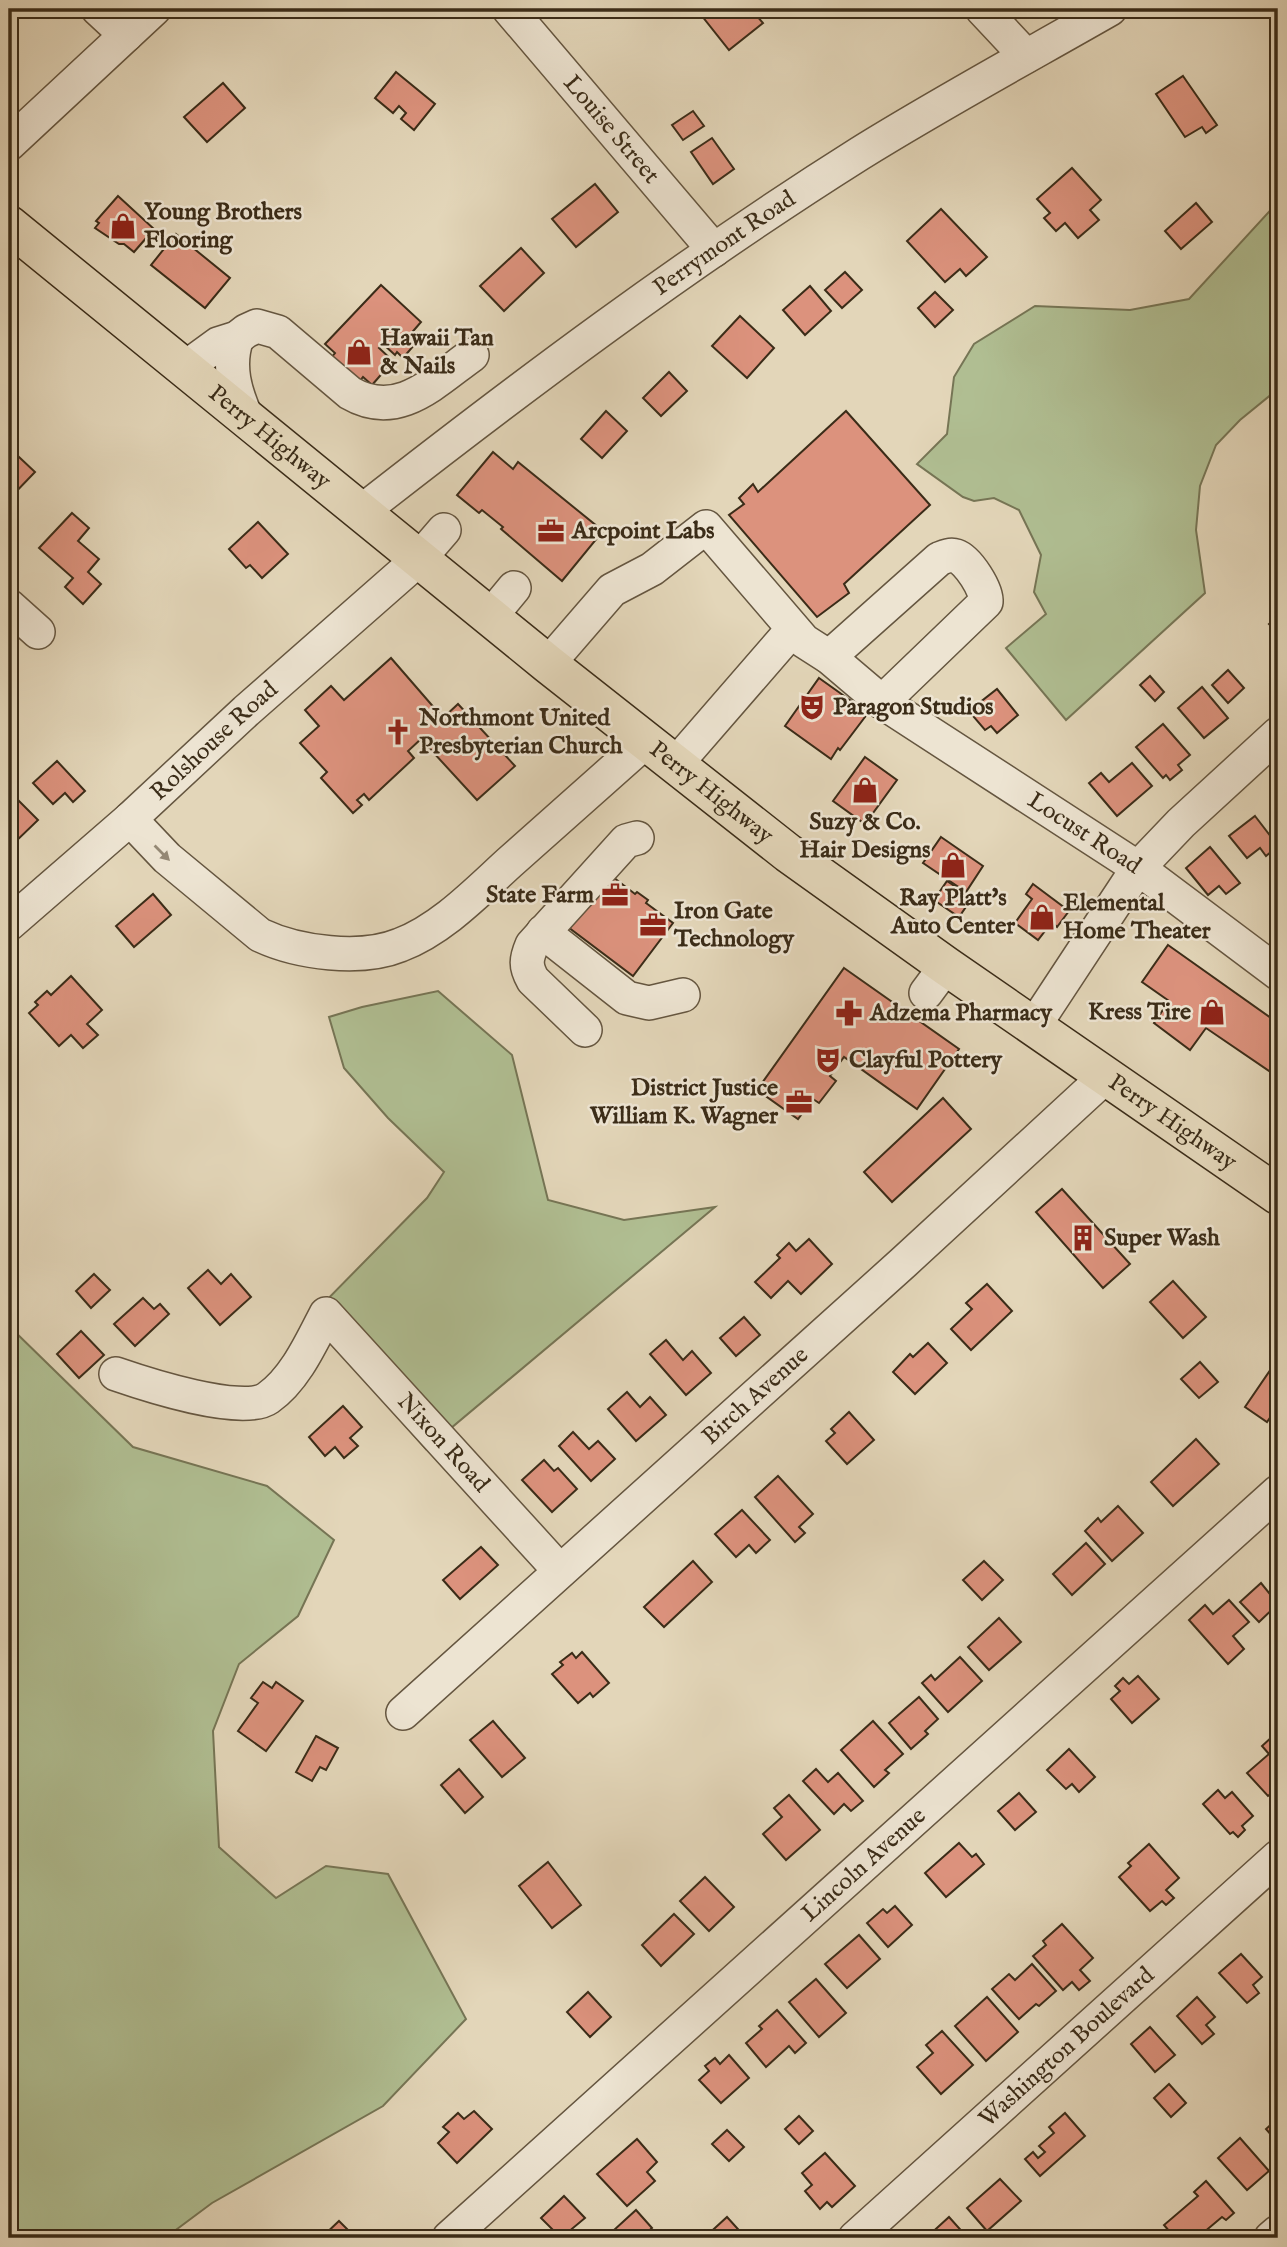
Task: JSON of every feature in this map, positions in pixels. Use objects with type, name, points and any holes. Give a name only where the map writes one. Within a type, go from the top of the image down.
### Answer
[{"type":"main road","name":"Perry Highway","points":[[9,225],[419,559],[502,602],[548,664],[788,853],[936,980],[1034,1026],[1278,1195]]},
{"type":"street","points":[[98,9],[126,35]]},
{"type":"street","points":[[9,144],[154,9]]},
{"type":"street","name":"Louise Street","points":[[509,9],[714,250]]},
{"type":"street","points":[[982,9],[1026,56]]},
{"type":"street","name":"Perrymont Road","points":[[361,512],[456,438],[714,250],[858,155],[978,82],[1110,9]]},
{"type":"street","points":[[185,368],[218,344],[237,338],[257,326],[278,332],[350,393],[374,403],[400,401],[419,392],[472,355]]},
{"type":"street","points":[[237,338],[233,350],[233,373],[239,401],[247,419]]},
{"type":"street","name":"Locust Road","points":[[548,664],[612,590],[652,569],[706,527],[804,641],[829,657],[882,702],[1138,867],[1278,973]]},
{"type":"street","name":"Rolshouse Road","points":[[9,924],[419,559],[444,530]]},
{"type":"street","points":[[829,657],[939,559],[946,555],[961,559],[984,587],[986,602],[882,702]]},
{"type":"street","points":[[9,606],[38,632]]},
{"type":"street","points":[[674,765],[793,629]]},
{"type":"street","points":[[1034,1026],[1138,867],[1181,823],[1278,734]]},
{"type":"street","points":[[130,819],[167,858],[260,935],[278,944],[328,953],[368,952],[399,946],[436,926],[645,742]]},
{"type":"street","points":[[585,1030],[533,980],[526,959],[532,945],[543,932],[626,841],[637,838]]},
{"type":"street","points":[[543,932],[627,998],[649,1003],[683,995]]},
{"type":"street","name":"Birch Avenue","points":[[403,1713],[904,1262],[1106,1076]]},
{"type":"street","name":"Nixon Road","points":[[116,1374],[169,1391],[223,1402],[250,1404],[267,1400],[288,1379],[326,1314],[559,1571]]},
{"type":"street","name":"Lincoln Avenue","points":[[449,2238],[1278,1492]]},
{"type":"street","name":"Washington Boulevard","points":[[855,2238],[1278,1857]]},
{"type":"street","points":[[1271,2238],[1278,2232]]},
{"type":"green space","points":[[1278,202],[1278,389],[1240,420],[1216,445],[1200,486],[1196,530],[1205,593],[1066,720],[1006,648],[1046,614],[1034,592],[1041,555],[1019,510],[994,498],[974,501],[963,497],[917,464],[947,434],[954,377],[974,344],[1035,306],[1130,310],[1189,299]]},
{"type":"green space","points":[[438,991],[512,1055],[548,1200],[624,1220],[715,1207],[426,1449],[310,1317],[427,1198],[444,1172],[388,1118],[344,1068],[329,1017]]},
{"type":"green space","points":[[9,1326],[133,1447],[267,1486],[334,1540],[298,1616],[239,1664],[213,1731],[219,1847],[276,1898],[326,1866],[388,1874],[466,2019],[383,2106],[212,2203],[165,2238],[9,2238]]},
{"type":"building","points":[[751,9],[763,23],[729,50],[698,11]]},
{"type":"building","points":[[396,72],[435,104],[414,130],[401,119],[406,113],[399,106],[393,113],[375,98]]},
{"type":"building","points":[[1183,76],[1217,125],[1206,133],[1202,127],[1185,137],[1156,94]]},
{"type":"building","points":[[223,83],[245,108],[207,142],[184,117]]},
{"type":"building","points":[[693,111],[704,126],[683,140],[672,125]]},
{"type":"building","points":[[712,138],[734,169],[713,184],[691,152]]},
{"type":"building","points":[[1072,168],[1101,200],[1090,210],[1099,220],[1078,238],[1065,223],[1056,231],[1044,218],[1050,213],[1037,199]]},
{"type":"building","points":[[595,184],[618,212],[576,247],[552,219]]},
{"type":"building","name":"Young Brothers Flooring","points":[[118,196],[154,229],[134,252],[95,228],[99,223],[96,221]]},
{"type":"building","points":[[1196,203],[1212,222],[1181,249],[1165,231]]},
{"type":"building","points":[[941,209],[987,257],[966,276],[960,269],[945,282],[907,241]]},
{"type":"building","points":[[176,234],[230,278],[205,308],[151,265]]},
{"type":"building","points":[[521,248],[544,273],[504,311],[480,286]]},
{"type":"building","points":[[845,272],[862,290],[842,308],[825,290]]},
{"type":"building","points":[[381,285],[421,322],[408,337],[415,344],[403,358],[397,352],[395,355],[383,344],[379,348],[393,361],[372,385],[363,377],[359,382],[331,358],[335,353],[325,344]]},
{"type":"building","points":[[810,286],[831,311],[805,335],[783,310]]},
{"type":"building","points":[[935,292],[953,310],[935,327],[918,308]]},
{"type":"building","points":[[740,316],[774,348],[747,378],[712,346]]},
{"type":"building","points":[[669,372],[687,391],[661,416],[643,398]]},
{"type":"building","points":[[606,411],[627,431],[602,458],[581,439]]},
{"type":"building","points":[[846,411],[930,505],[844,584],[849,593],[817,617],[729,515],[744,504],[739,498],[753,484],[758,492]]},
{"type":"building","points":[[493,452],[513,469],[518,462],[603,531],[562,581],[501,529],[503,527],[482,510],[479,513],[457,495]]},
{"type":"building","points":[[19,457],[35,472],[9,499],[9,464],[11,466]]},
{"type":"building","points":[[72,513],[89,528],[78,541],[99,559],[88,572],[101,584],[83,604],[65,587],[73,578],[39,548]]},
{"type":"building","points":[[258,522],[288,554],[262,578],[250,565],[246,568],[229,549]]},
{"type":"building","points":[[1278,616],[1278,642],[1272,635],[1276,631],[1269,624]]},
{"type":"building","name":"Northmont United Presbyterian Church","points":[[391,658],[443,718],[458,704],[515,766],[477,800],[421,739],[408,751],[414,758],[369,800],[364,794],[357,800],[362,805],[353,813],[321,778],[327,772],[300,743],[319,726],[305,710],[331,686],[344,700]]},
{"type":"building","points":[[1228,670],[1244,688],[1228,703],[1212,685]]},
{"type":"building","points":[[1150,676],[1164,692],[1155,701],[1140,685]]},
{"type":"building","points":[[819,678],[868,713],[831,759],[785,726]]},
{"type":"building","points":[[1202,687],[1228,718],[1204,738],[1178,708]]},
{"type":"building","points":[[997,689],[1018,715],[997,733],[991,726],[985,730],[973,716],[978,712],[974,707]]},
{"type":"building","points":[[1163,724],[1190,755],[1178,765],[1182,770],[1170,780],[1166,775],[1163,778],[1136,747]]},
{"type":"building","name":"Suzy & Co. Hair Designs","points":[[865,757],[897,780],[865,824],[833,801]]},
{"type":"building","points":[[57,761],[85,791],[73,802],[65,793],[53,804],[33,783]]},
{"type":"building","points":[[1132,763],[1152,786],[1117,816],[1089,783],[1101,773],[1109,782]]},
{"type":"building","points":[[18,800],[38,820],[9,848],[9,808]]},
{"type":"building","points":[[1255,816],[1278,846],[1266,856],[1260,848],[1247,858],[1229,836]]},
{"type":"building","name":"Ray Platt's Auto Center","points":[[941,837],[983,866],[966,892],[923,863]]},
{"type":"building","points":[[1210,847],[1240,883],[1226,894],[1219,886],[1208,895],[1186,868]]},
{"type":"building","points":[[609,874],[635,894],[637,892],[648,900],[646,903],[673,923],[633,976],[568,927]]},
{"type":"building","points":[[947,881],[972,898],[959,917],[934,900]]},
{"type":"building","name":"Elemental Home Theater","points":[[1033,884],[1069,911],[1057,927],[1052,922],[1038,940],[1015,923],[1032,899],[1026,894]]},
{"type":"building","points":[[153,894],[171,915],[134,947],[116,926]]},
{"type":"building","name":"Kress Tire","points":[[1168,945],[1278,1023],[1278,1071],[1275,1075],[1206,1028],[1190,1050],[1154,1023],[1169,1001],[1142,982]]},
{"type":"building","points":[[844,968],[959,1049],[917,1109],[844,1057],[830,1076],[836,1081],[819,1103],[813,1099],[798,1119],[757,1090]]},
{"type":"building","points":[[71,976],[102,1010],[87,1024],[98,1035],[83,1048],[71,1035],[59,1046],[29,1013],[38,1005],[35,1002],[47,991],[51,995]]},
{"type":"building","points":[[943,1098],[971,1129],[892,1202],[864,1172]]},
{"type":"building","name":"Super Wash","points":[[1062,1189],[1130,1264],[1103,1288],[1036,1212]]},
{"type":"building","points":[[809,1239],[832,1264],[801,1294],[788,1281],[771,1298],[755,1282],[780,1258],[777,1255],[789,1243],[796,1251]]},
{"type":"building","points":[[208,1270],[221,1284],[231,1274],[251,1297],[220,1325],[188,1288]]},
{"type":"building","points":[[94,1274],[110,1290],[91,1308],[76,1291]]},
{"type":"building","points":[[1173,1281],[1206,1317],[1183,1338],[1150,1302]]},
{"type":"building","points":[[987,1284],[1012,1311],[971,1350],[951,1329],[972,1309],[966,1303]]},
{"type":"building","points":[[143,1298],[154,1309],[160,1304],[169,1314],[135,1346],[114,1324]]},
{"type":"building","points":[[744,1317],[760,1335],[736,1356],[720,1338]]},
{"type":"building","points":[[81,1331],[104,1355],[79,1378],[57,1354]]},
{"type":"building","points":[[666,1340],[683,1360],[692,1351],[711,1373],[686,1395],[650,1354]]},
{"type":"building","points":[[928,1343],[947,1363],[915,1394],[893,1372],[910,1354],[913,1357]]},
{"type":"building","points":[[1200,1362],[1218,1382],[1199,1398],[1181,1379]]},
{"type":"building","points":[[1271,1369],[1277,1373],[1278,1371],[1278,1406],[1267,1422],[1245,1407]]},
{"type":"building","points":[[627,1392],[640,1407],[650,1397],[666,1415],[636,1441],[608,1409]]},
{"type":"building","points":[[343,1406],[362,1427],[350,1438],[358,1446],[344,1458],[335,1447],[325,1456],[309,1437]]},
{"type":"building","points":[[849,1412],[874,1440],[847,1464],[826,1441],[835,1433],[831,1429]]},
{"type":"building","points":[[573,1432],[589,1449],[598,1441],[615,1459],[591,1481],[559,1446]]},
{"type":"building","points":[[1196,1439],[1219,1464],[1173,1506],[1151,1482]]},
{"type":"building","points":[[544,1460],[554,1471],[558,1468],[577,1489],[552,1512],[522,1480]]},
{"type":"building","points":[[778,1476],[813,1514],[799,1527],[805,1533],[795,1542],[755,1497]]},
{"type":"building","points":[[1118,1506],[1143,1533],[1112,1561],[1085,1531],[1098,1518],[1101,1522]]},
{"type":"building","points":[[742,1510],[770,1540],[756,1553],[749,1545],[736,1557],[715,1534]]},
{"type":"building","points":[[1086,1543],[1105,1564],[1072,1595],[1053,1574]]},
{"type":"building","points":[[481,1547],[498,1565],[460,1599],[443,1580]]},
{"type":"building","points":[[693,1561],[712,1582],[664,1627],[644,1607]]},
{"type":"building","points":[[984,1561],[1003,1580],[982,1600],[963,1580]]},
{"type":"building","points":[[1261,1583],[1278,1604],[1259,1622],[1240,1602]]},
{"type":"building","points":[[1229,1600],[1249,1622],[1233,1636],[1244,1649],[1228,1664],[1189,1620],[1205,1605],[1213,1614]]},
{"type":"building","points":[[999,1618],[1021,1642],[989,1670],[968,1647]]},
{"type":"building","points":[[582,1652],[609,1683],[593,1697],[590,1693],[578,1703],[552,1674],[563,1665],[560,1662],[572,1653],[576,1658]]},
{"type":"building","points":[[960,1657],[982,1681],[948,1712],[922,1683],[931,1675],[935,1680]]},
{"type":"building","points":[[1138,1676],[1159,1699],[1132,1723],[1111,1699],[1120,1691],[1115,1686],[1123,1678],[1129,1684]]},
{"type":"building","points":[[263,1682],[272,1688],[276,1682],[303,1701],[266,1751],[238,1731],[258,1703],[251,1698]]},
{"type":"building","points":[[919,1697],[938,1719],[925,1731],[928,1734],[911,1749],[889,1723]]},
{"type":"building","points":[[493,1721],[525,1758],[502,1777],[470,1740]]},
{"type":"building","points":[[873,1721],[903,1754],[885,1770],[889,1773],[874,1787],[841,1750]]},
{"type":"building","points":[[316,1736],[338,1748],[326,1770],[320,1767],[312,1781],[296,1772]]},
{"type":"building","points":[[1273,1736],[1278,1742],[1278,1788],[1268,1796],[1247,1773],[1269,1754],[1262,1746]]},
{"type":"building","points":[[1069,1749],[1095,1777],[1079,1792],[1072,1784],[1066,1789],[1047,1770]]},
{"type":"building","points":[[459,1769],[483,1797],[465,1813],[441,1785]]},
{"type":"building","points":[[816,1769],[828,1782],[838,1773],[863,1801],[851,1811],[844,1804],[834,1814],[803,1781]]},
{"type":"building","points":[[1218,1790],[1225,1798],[1232,1792],[1253,1816],[1242,1826],[1245,1830],[1238,1837],[1233,1832],[1230,1834],[1203,1804]]},
{"type":"building","points":[[1019,1793],[1036,1812],[1015,1830],[998,1811]]},
{"type":"building","points":[[789,1795],[820,1830],[786,1860],[763,1834],[782,1817],[774,1808]]},
{"type":"building","points":[[959,1843],[972,1857],[976,1854],[984,1864],[946,1897],[925,1873]]},
{"type":"building","points":[[1149,1844],[1179,1878],[1166,1890],[1174,1898],[1166,1905],[1162,1901],[1150,1911],[1119,1877],[1131,1866],[1128,1863]]},
{"type":"building","points":[[548,1862],[581,1905],[552,1928],[519,1886]]},
{"type":"building","points":[[705,1877],[734,1907],[709,1931],[680,1901]]},
{"type":"building","points":[[895,1906],[912,1925],[888,1947],[867,1923],[883,1909],[887,1913]]},
{"type":"building","points":[[674,1914],[694,1934],[661,1966],[642,1945]]},
{"type":"building","points":[[1062,1924],[1093,1958],[1080,1970],[1090,1981],[1079,1990],[1072,1982],[1063,1990],[1033,1956],[1046,1945],[1043,1941]]},
{"type":"building","points":[[859,1935],[880,1959],[847,1988],[825,1964]]},
{"type":"building","points":[[1241,1954],[1262,1977],[1253,1985],[1259,1993],[1247,2003],[1219,1973]]},
{"type":"building","points":[[1032,1964],[1056,1991],[1019,2019],[992,1989],[1009,1974],[1015,1980]]},
{"type":"building","points":[[816,1979],[846,2013],[819,2037],[789,2002]]},
{"type":"building","points":[[588,1992],[611,2017],[590,2037],[567,2012]]},
{"type":"building","points":[[987,1997],[1018,2032],[986,2061],[955,2026]]},
{"type":"building","points":[[1197,1997],[1215,2017],[1206,2025],[1214,2034],[1202,2044],[1177,2016]]},
{"type":"building","points":[[777,2010],[806,2043],[795,2053],[789,2046],[766,2067],[746,2043],[762,2029],[759,2026]]},
{"type":"building","points":[[1150,2027],[1175,2055],[1155,2072],[1131,2044]]},
{"type":"building","points":[[942,2031],[973,2065],[941,2094],[917,2067],[933,2053],[926,2045]]},
{"type":"building","points":[[729,2055],[749,2078],[721,2103],[699,2080],[709,2071],[705,2066],[715,2058],[720,2064]]},
{"type":"building","points":[[1169,2084],[1186,2103],[1171,2117],[1154,2098]]},
{"type":"building","points":[[474,2111],[492,2129],[457,2163],[438,2143],[449,2132],[443,2127],[458,2113],[464,2119]]},
{"type":"building","points":[[1065,2113],[1085,2136],[1040,2176],[1025,2159],[1033,2152],[1038,2158],[1045,2152],[1039,2146],[1054,2133],[1049,2127]]},
{"type":"building","points":[[799,2116],[813,2131],[799,2144],[785,2129]]},
{"type":"building","points":[[1278,2118],[1278,2143],[1266,2129]]},
{"type":"building","points":[[727,2130],[744,2147],[729,2161],[712,2144]]},
{"type":"building","points":[[1240,2138],[1269,2171],[1247,2190],[1218,2158]]},
{"type":"building","points":[[637,2139],[657,2162],[647,2172],[655,2181],[627,2206],[597,2174]]},
{"type":"building","points":[[825,2153],[855,2186],[832,2207],[827,2202],[820,2209],[805,2191],[812,2185],[802,2173]]},
{"type":"building","points":[[1000,2179],[1021,2201],[987,2231],[967,2208]]},
{"type":"building","points":[[1206,2181],[1234,2213],[1226,2220],[1222,2217],[1197,2238],[1175,2238],[1164,2225],[1198,2196],[1194,2192]]},
{"type":"building","points":[[564,2196],[585,2218],[561,2238],[541,2218]]},
{"type":"building","points":[[636,2210],[652,2228],[641,2238],[622,2238],[614,2230]]},
{"type":"building","points":[[727,2217],[746,2238],[704,2238]]},
{"type":"building","points":[[949,2217],[967,2237],[927,2237]]},
{"type":"building","points":[[339,2221],[356,2238],[321,2238]]},
{"type":"place","name":"Young Brothers Flooring","points":[[123,226]]},
{"type":"place","name":"Hawaii Tan & Nails","points":[[359,352]]},
{"type":"place","name":"Arcpoint Labs","points":[[551,531]]},
{"type":"place","name":"Paragon Studios","points":[[812,707]]},
{"type":"place","name":"Northmont United Presbyterian Church","points":[[398,732]]},
{"type":"place","name":"Suzy & Co. Hair Designs","points":[[865,790]]},
{"type":"place","name":"Ray Platt's Auto Center","points":[[953,865]]},
{"type":"place","name":"State Farm","points":[[615,895]]},
{"type":"place","name":"Elemental Home Theater","points":[[1042,917]]},
{"type":"place","name":"Iron Gate Technology","points":[[653,925]]},
{"type":"place","name":"Kress Tire","points":[[1212,1012]]},
{"type":"place","name":"Adzema Pharmacy","points":[[849,1013]]},
{"type":"place","name":"Clayful Pottery","points":[[828,1060]]},
{"type":"place","name":"District Justice William K. Wagner","points":[[799,1102]]},
{"type":"place","name":"Super Wash","points":[[1083,1238]]}]
